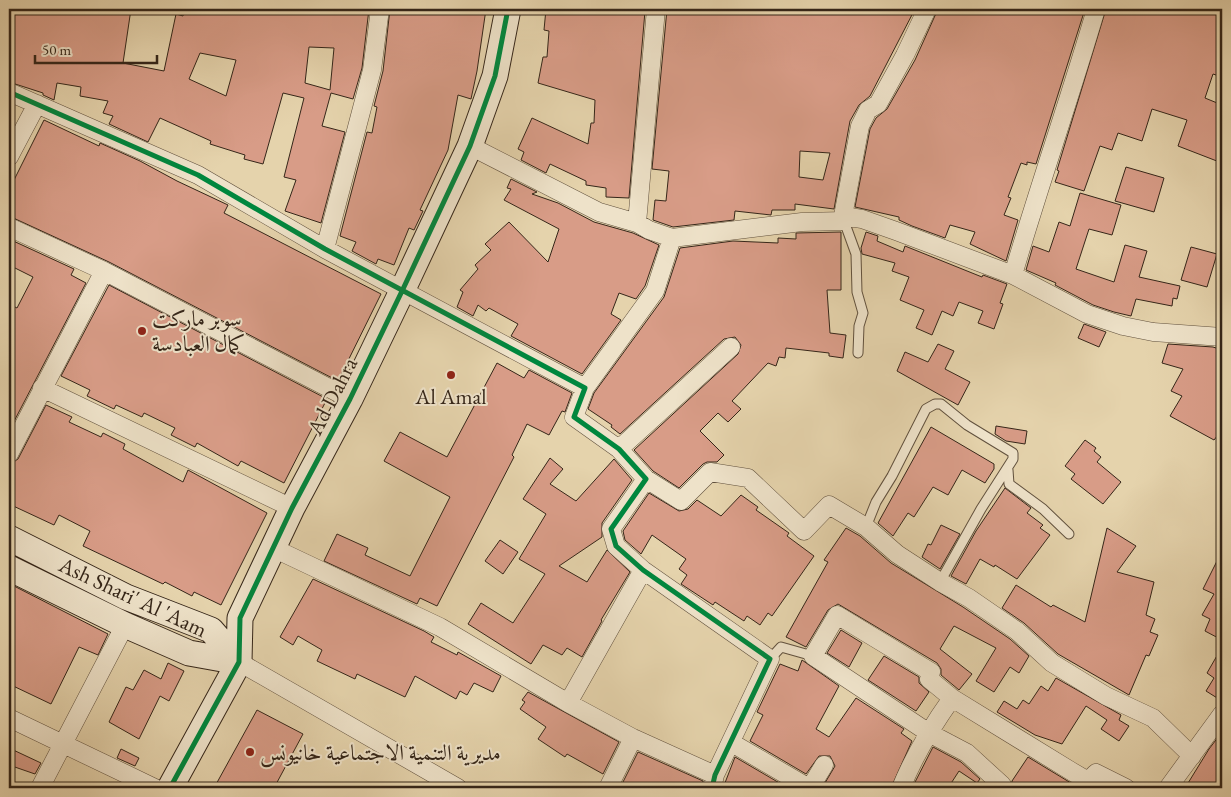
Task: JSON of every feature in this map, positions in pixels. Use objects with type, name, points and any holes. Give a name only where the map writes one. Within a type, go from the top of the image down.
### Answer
[{"type":"street","points":[[325,249],[372,70],[380,9]]},
{"type":"street","name":"Ad Dahra","points":[[170,788],[239,662],[240,618],[292,508],[350,399],[470,146],[495,76],[508,9]]},
{"type":"street","points":[[637,223],[656,9]]},
{"type":"street","points":[[844,218],[860,126],[868,110],[878,104],[905,55],[927,9]]},
{"type":"street","points":[[1013,275],[1040,181],[1074,84],[1096,9]]},
{"type":"street","points":[[9,92],[198,175],[325,249],[585,388]]},
{"type":"street","points":[[9,157],[37,104]]},
{"type":"street","points":[[470,146],[599,212],[637,223],[649,230],[672,238],[844,218],[870,222],[1013,275],[1087,314],[1123,326],[1154,332],[1222,337]]},
{"type":"street","points":[[9,227],[104,271],[350,399]]},
{"type":"street","points":[[672,238],[655,291],[585,388],[574,417],[619,449],[646,479],[681,501],[710,472],[748,478],[804,531],[828,505],[866,527],[897,554],[969,598],[1017,631],[1052,664],[1106,696],[1153,718],[1192,756]]},
{"type":"street","points":[[9,454],[104,271]]},
{"type":"street","points":[[619,449],[731,347]]},
{"type":"street","points":[[42,388],[292,508]]},
{"type":"street","points":[[273,548],[440,627],[568,703],[714,782],[770,659],[643,570],[616,546],[612,529],[646,479]]},
{"type":"street","name":"Ash Shari' Al 'Aam","points":[[9,538],[126,597],[211,630],[239,662]]},
{"type":"street","name":"Ash Shari' Al 'Aam","points":[[9,568],[125,625],[189,653],[239,662]]},
{"type":"street","points":[[568,703],[643,570]]},
{"type":"street","points":[[1002,785],[967,753],[929,733],[813,656],[836,615],[931,672],[929,679],[952,698],[1088,781],[1096,773],[1126,788]]},
{"type":"street","points":[[40,788],[65,744],[125,625]]},
{"type":"street","points":[[239,662],[458,788]]},
{"type":"street","points":[[901,788],[908,770],[952,698]]},
{"type":"street","points":[[1168,788],[1222,714]]},
{"type":"street","points":[[9,718],[155,788]]},
{"type":"street","points":[[608,788],[633,738]]},
{"type":"street","points":[[732,743],[809,788],[824,765]]},
{"type":"lane","points":[[844,218],[856,254],[857,292],[863,313],[859,326],[858,353]]},
{"type":"lane","points":[[866,527],[876,502],[892,476],[926,409],[935,404],[941,404],[967,424],[1014,453],[1008,470],[981,509],[940,582]]},
{"type":"lane","points":[[1008,470],[1009,484],[1043,509],[1069,534]]},
{"type":"lane","points":[[770,659],[781,647],[813,656]]},
{"type":"building","points":[[9,9],[131,9],[123,63],[164,71],[176,14],[183,16],[184,9],[369,9],[362,68],[353,99],[331,93],[322,126],[345,132],[321,223],[285,211],[296,180],[284,177],[304,98],[283,93],[263,164],[244,159],[245,155],[210,144],[211,141],[160,118],[148,142],[109,124],[113,116],[103,113],[108,101],[80,96],[81,87],[57,83],[54,100],[43,95],[43,93],[9,82]],"holes":[[[309,47],[334,48],[330,90],[305,83]],[[200,53],[236,60],[226,96],[189,79]]]},
{"type":"building","points":[[390,9],[486,9],[471,99],[458,95],[448,150],[420,210],[423,211],[414,230],[409,228],[394,265],[378,259],[376,264],[352,251],[356,242],[340,236],[367,132],[372,133],[377,107],[374,106],[383,71]]},
{"type":"building","points":[[546,9],[645,11],[629,198],[606,197],[606,188],[586,185],[586,181],[550,164],[546,173],[521,160],[524,152],[518,149],[532,118],[588,144],[591,123],[594,123],[595,100],[538,83],[543,57],[547,57],[549,31],[544,30]]},
{"type":"building","points":[[667,9],[915,9],[870,96],[859,105],[850,121],[834,209],[795,204],[795,210],[772,210],[771,215],[735,211],[734,220],[673,227],[653,220],[655,200],[666,201],[669,171],[652,169]],"holes":[[[800,151],[830,153],[823,180],[799,177]]]},
{"type":"building","points":[[938,9],[1085,9],[1036,164],[1027,162],[1027,165],[1021,163],[1008,197],[1011,198],[1004,215],[1018,220],[1006,261],[970,244],[975,232],[950,225],[945,238],[912,226],[899,220],[899,217],[855,207],[870,129],[876,118],[887,109],[915,60]]},
{"type":"building","points":[[1106,9],[1222,9],[1222,77],[1213,74],[1205,98],[1222,105],[1222,163],[1178,146],[1187,120],[1152,109],[1142,141],[1118,133],[1112,150],[1100,146],[1084,191],[1055,182]]},
{"type":"building","points":[[44,120],[99,146],[100,143],[140,161],[228,205],[224,213],[381,294],[338,381],[109,262],[9,216],[9,190]]},
{"type":"building","points":[[1126,167],[1164,178],[1154,212],[1115,201]]},
{"type":"building","points":[[511,179],[537,192],[532,194],[558,203],[594,222],[633,233],[659,245],[645,286],[636,299],[619,293],[611,314],[621,320],[582,374],[511,336],[518,324],[489,308],[486,311],[478,305],[473,316],[457,307],[463,292],[460,290],[478,269],[475,265],[491,250],[485,244],[509,222],[548,262],[559,229],[504,200],[511,189],[507,188]]},
{"type":"building","points":[[1080,193],[1121,205],[1112,235],[1089,229],[1076,269],[1114,282],[1125,245],[1147,251],[1139,277],[1180,286],[1177,299],[1173,298],[1172,306],[1136,299],[1131,316],[1114,312],[1093,305],[1055,285],[1056,283],[1026,270],[1033,246],[1049,252],[1059,222],[1070,226]]},
{"type":"building","points":[[841,232],[841,290],[827,290],[830,333],[846,335],[843,358],[829,356],[829,353],[786,348],[785,358],[779,357],[776,366],[768,363],[732,401],[741,409],[728,422],[718,413],[700,431],[724,455],[717,462],[703,464],[679,488],[653,471],[634,450],[738,354],[741,345],[735,337],[724,339],[620,434],[611,427],[612,425],[588,409],[594,393],[664,297],[680,248],[733,241],[778,243],[778,238],[796,239],[796,233]]},
{"type":"building","points":[[866,232],[878,236],[877,241],[903,252],[905,246],[982,277],[983,275],[1007,284],[1000,303],[1003,304],[994,329],[978,323],[983,311],[959,302],[953,316],[942,311],[932,335],[916,328],[924,310],[900,300],[909,277],[892,271],[895,263],[862,254],[861,248]]},
{"type":"building","points":[[9,239],[74,269],[71,275],[86,283],[9,431],[9,304],[17,308],[33,277],[9,265]]},
{"type":"building","points":[[1191,247],[1217,254],[1207,287],[1181,280]]},
{"type":"building","points":[[109,285],[327,399],[284,483],[241,461],[238,466],[197,443],[195,447],[171,435],[175,428],[144,413],[142,417],[116,405],[114,409],[87,396],[90,390],[61,376]]},
{"type":"building","points":[[1084,324],[1106,332],[1099,347],[1078,338]]},
{"type":"building","points":[[938,344],[954,351],[945,369],[970,382],[958,405],[897,371],[905,352],[928,362]]},
{"type":"building","points":[[1168,344],[1213,347],[1222,350],[1222,437],[1218,435],[1214,440],[1170,416],[1182,396],[1171,391],[1183,369],[1162,363]]},
{"type":"building","points":[[497,363],[524,378],[529,370],[572,393],[565,412],[562,411],[549,435],[527,424],[512,455],[514,457],[437,606],[420,598],[417,604],[324,561],[337,534],[368,548],[365,555],[410,576],[450,497],[384,461],[400,432],[447,457]]},
{"type":"building","points":[[46,405],[72,417],[69,422],[101,437],[103,433],[125,444],[123,449],[183,482],[188,470],[267,513],[221,605],[194,592],[192,596],[165,582],[163,584],[83,546],[90,531],[59,515],[54,525],[9,504],[9,465],[18,459]]},
{"type":"building","points":[[996,426],[1027,431],[1025,444],[1006,441],[995,434]]},
{"type":"building","points":[[931,427],[994,464],[994,469],[985,483],[962,470],[948,495],[933,487],[914,517],[908,513],[893,536],[878,523]]},
{"type":"building","points":[[1085,440],[1096,448],[1094,451],[1101,457],[1097,462],[1121,482],[1103,504],[1071,479],[1075,474],[1065,466]]},
{"type":"building","points":[[550,458],[563,469],[550,484],[576,501],[614,459],[632,480],[602,523],[602,537],[559,566],[587,582],[607,550],[630,572],[601,620],[582,657],[567,648],[562,655],[543,645],[531,664],[468,624],[481,603],[513,623],[545,574],[519,559],[546,514],[523,499]]},
{"type":"building","points":[[1005,488],[1031,508],[1027,513],[1043,525],[1040,528],[1050,535],[1017,579],[995,565],[994,567],[980,559],[966,584],[951,576],[976,531]]},
{"type":"building","points":[[649,493],[679,511],[688,509],[697,500],[721,516],[741,495],[758,507],[756,510],[789,533],[787,536],[814,556],[772,616],[768,613],[760,625],[747,616],[744,621],[715,602],[713,605],[681,584],[687,575],[679,569],[686,559],[652,535],[641,554],[625,540],[623,531]]},
{"type":"building","points":[[941,525],[960,534],[940,569],[922,557],[928,544],[931,545]]},
{"type":"building","points":[[846,528],[860,536],[891,563],[963,607],[1010,639],[1029,656],[1019,673],[1010,667],[994,692],[976,681],[996,648],[954,626],[940,649],[972,674],[959,690],[941,675],[941,669],[937,663],[838,604],[828,610],[806,647],[786,637],[828,562],[824,560]]},
{"type":"building","points":[[1107,528],[1136,546],[1117,572],[1154,582],[1146,615],[1155,619],[1150,632],[1158,635],[1149,656],[1146,655],[1129,695],[1058,654],[1024,623],[1002,608],[1016,585],[1051,607],[1053,605],[1085,622]]},
{"type":"building","points":[[500,540],[518,552],[503,574],[485,561]]},
{"type":"building","points":[[1222,551],[1222,640],[1205,631],[1210,619],[1202,615],[1214,594],[1203,589]]},
{"type":"building","points":[[313,579],[424,631],[434,637],[431,642],[457,655],[458,652],[501,676],[493,692],[474,683],[467,695],[460,691],[456,699],[415,676],[405,697],[357,674],[355,679],[317,661],[322,650],[298,636],[293,645],[280,637]]},
{"type":"building","points":[[14,586],[108,634],[98,655],[79,647],[51,704],[9,684],[9,597]]},
{"type":"building","points":[[841,630],[862,643],[849,667],[827,653]]},
{"type":"building","points":[[1222,647],[1222,701],[1206,691],[1214,678],[1207,673]]},
{"type":"building","points":[[884,656],[919,677],[919,683],[929,692],[916,711],[868,680]]},
{"type":"building","points":[[802,660],[839,686],[816,729],[829,737],[856,698],[904,729],[901,733],[912,741],[891,788],[822,788],[835,766],[830,756],[819,756],[806,774],[750,741],[763,715],[757,712],[780,664],[798,671]]},
{"type":"building","points":[[168,663],[184,671],[169,701],[160,696],[139,739],[109,722],[126,687],[133,690],[144,670],[161,679]]},
{"type":"building","points":[[1056,678],[1121,715],[1119,720],[1129,726],[1119,741],[1101,729],[1107,720],[1086,706],[1062,744],[1035,735],[997,712],[1004,701],[1017,709],[1023,700],[1029,704],[1041,686],[1048,691]]},
{"type":"building","points":[[528,692],[619,742],[603,774],[567,754],[565,757],[538,739],[546,727],[520,709],[525,702],[522,700]]},
{"type":"building","points":[[257,710],[303,734],[274,788],[214,788]]},
{"type":"building","points":[[1222,732],[1222,788],[1185,788],[1209,749]]},
{"type":"building","points":[[933,747],[961,762],[980,779],[977,783],[959,771],[948,788],[912,788]]},
{"type":"building","points":[[9,748],[41,763],[35,774],[9,765]]},
{"type":"building","points":[[121,749],[139,758],[135,766],[117,758]]},
{"type":"building","points":[[638,752],[703,781],[702,788],[631,788],[622,784]]},
{"type":"building","points":[[735,757],[788,788],[723,788]]},
{"type":"building","points":[[1028,757],[1079,788],[1017,788],[1012,785],[1012,781]]},
{"type":"cycle path","points":[[170,788],[239,662],[240,618],[292,508],[350,399],[470,146],[495,76],[508,9]]},
{"type":"cycle path","points":[[9,92],[198,175],[325,249],[585,388],[574,417],[619,449],[646,479],[611,529],[616,546],[643,570],[770,659],[715,775],[712,788]]},
{"type":"place","name":"سوبر ماركت كمال العبادسة","points":[[142,331]]},
{"type":"place","name":"Al Amal","points":[[451,375]]},
{"type":"place","name":"مديرية التنمية الاجتماعية خانيونس","points":[[250,752]]}]
